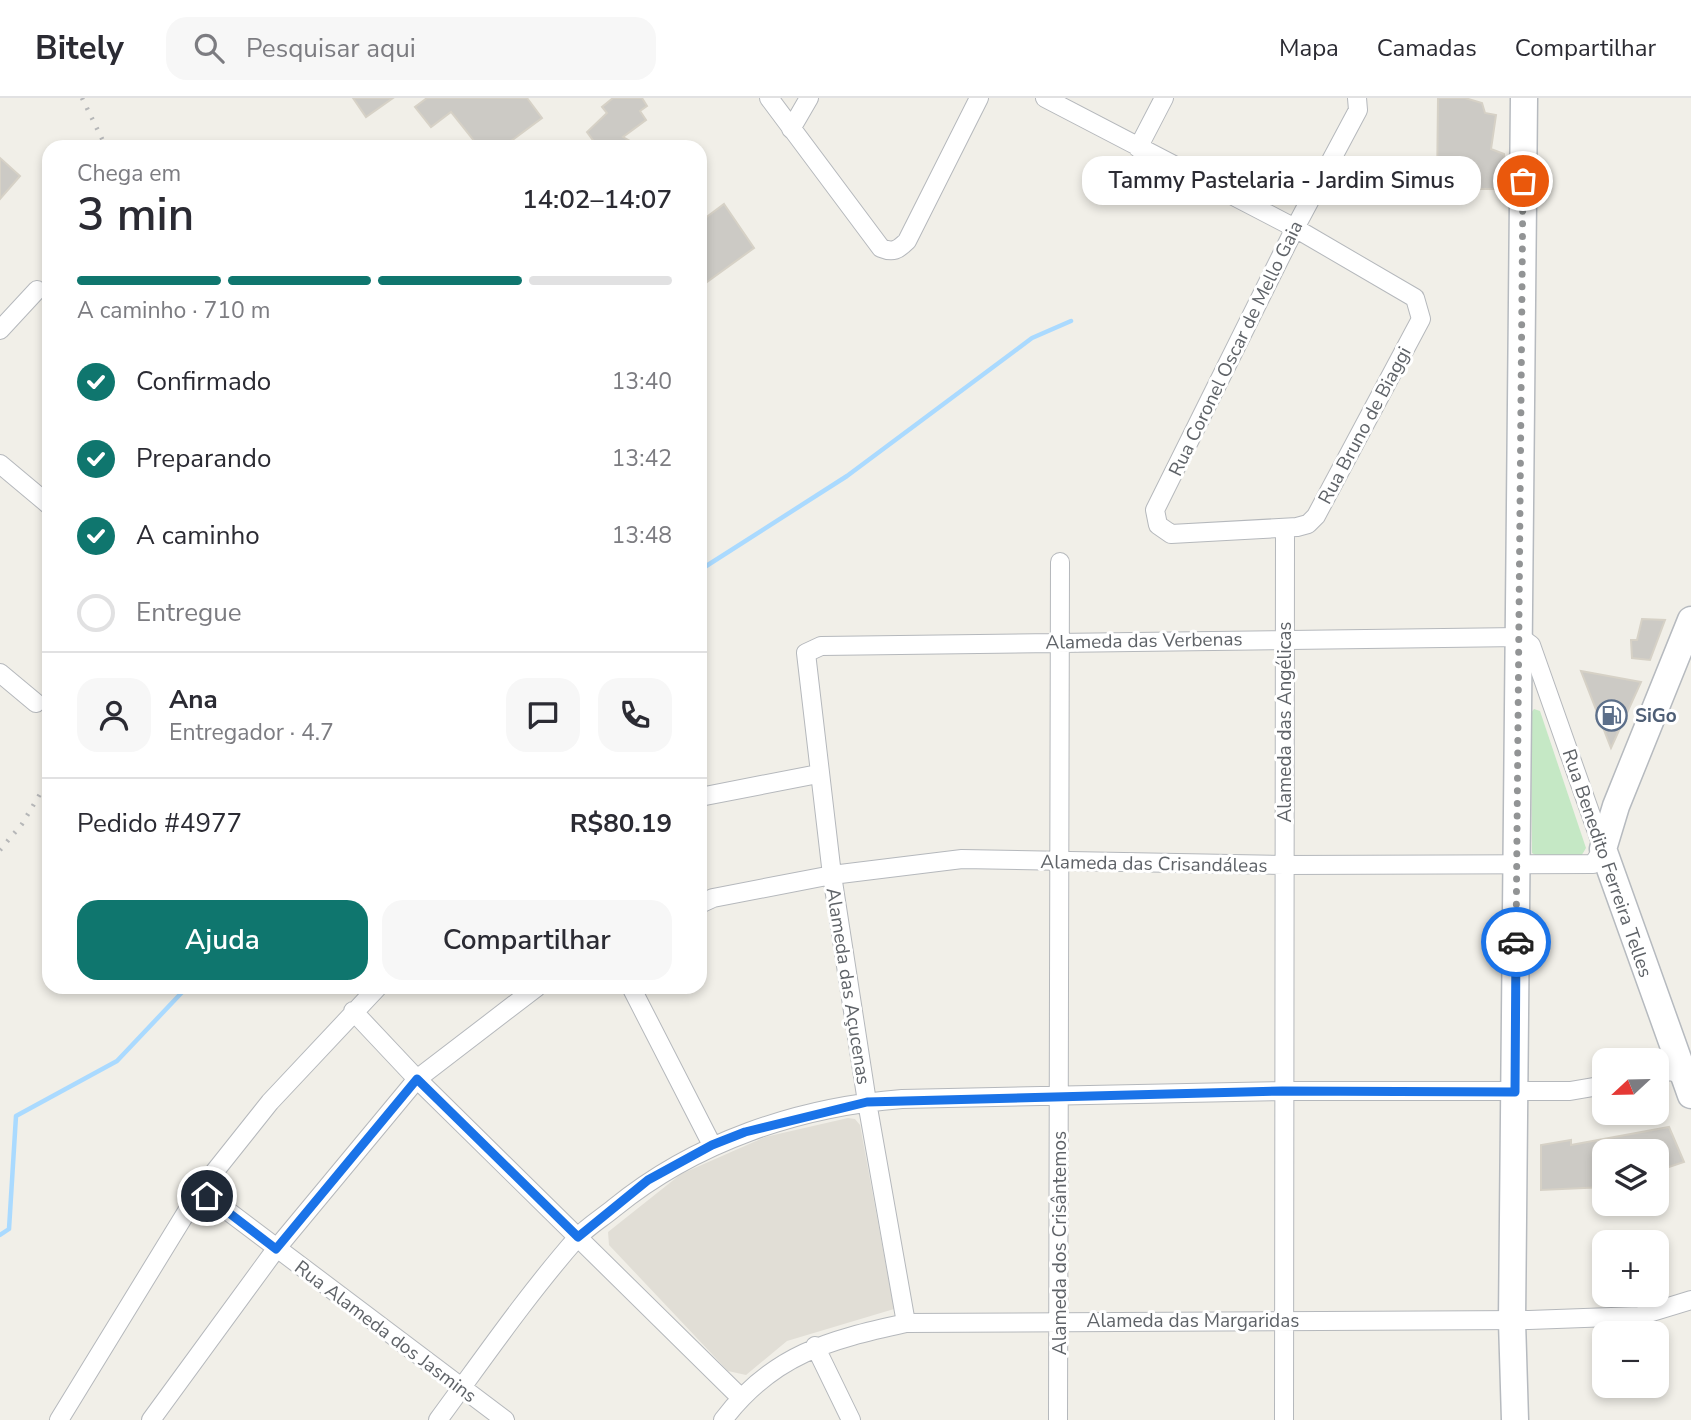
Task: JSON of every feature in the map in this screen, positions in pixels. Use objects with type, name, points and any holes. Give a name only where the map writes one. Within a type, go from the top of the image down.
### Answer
[{"type":"main road","points":[[1515,1420],[1512,1321],[1524,98]]},
{"type":"main road","points":[[1603,849],[1616,806],[1691,620]]},
{"type":"main road","name":"Rua Benedito Ferreira Telles","points":[[1603,849],[1688,1086]]},
{"type":"street","points":[[769,98],[881,248],[898,250],[907,241],[979,98]]},
{"type":"street","points":[[792,129],[809,98]]},
{"type":"street","points":[[1045,98],[1295,228]]},
{"type":"street","points":[[1138,148],[1164,98]]},
{"type":"street","name":"Rua Coronel Oscar de Mello Gaia","points":[[1158,525],[1155,510],[1295,228],[1358,110],[1357,98]]},
{"type":"street","name":"Rua Bruno de Biaggi","points":[[1158,525],[1171,534],[1285,528],[1308,524],[1316,516],[1421,319],[1415,298],[1295,228]]},
{"type":"street","points":[[0,330],[37,290]]},
{"type":"street","points":[[0,464],[42,499]]},
{"type":"street","name":"Alameda das Angélicas","points":[[1284,1420],[1282,1091],[1285,528]]},
{"type":"street","name":"Alameda dos Crisântemos","points":[[1058,1420],[1060,562]]},
{"type":"street","name":"Alameda das Verbenas","points":[[811,649],[821,646],[1060,641],[1520,637]]},
{"type":"street","name":"Rua Benedito Ferreira Telles","points":[[1520,637],[1531,645],[1603,849]]},
{"type":"street","name":"Alameda das Açucenas","points":[[811,649],[805,661],[832,875],[867,1102],[906,1323]]},
{"type":"street","points":[[0,673],[37,703]]},
{"type":"street","points":[[707,796],[818,774]]},
{"type":"street","name":"Alameda das Crisandáleas","points":[[707,901],[832,875],[962,859],[1284,865],[1584,866],[1597,861],[1603,849]]},
{"type":"street","points":[[59,1420],[200,1190],[270,1102],[371,994]]},
{"type":"street","points":[[151,1420],[276,1249],[417,1079],[528,994]]},
{"type":"street","points":[[635,994],[712,1145]]},
{"type":"street","points":[[353,1011],[417,1079],[740,1397]]},
{"type":"street","points":[[1670,1071],[1688,1086]]},
{"type":"street","points":[[438,1420],[578,1237],[648,1180],[712,1145],[745,1132],[867,1102],[1282,1091],[1570,1091],[1592,1087]]},
{"type":"street","name":"Rua Alameda dos Jasmins","points":[[200,1190],[505,1420]]},
{"type":"street","name":"Alameda das Margaridas","points":[[723,1420],[740,1397],[789,1359],[815,1346],[906,1323],[1060,1320],[1512,1321],[1639,1316],[1691,1300]]},
{"type":"street","points":[[815,1346],[851,1420]]},
{"type":"shaded area","points":[[848,1118],[855,1119],[860,1125],[894,1309],[787,1341],[746,1375],[728,1371],[609,1245],[608,1232],[681,1174],[765,1137]]},
{"type":"green space","points":[[1534,709],[1540,711],[1586,848],[1580,858],[1540,858],[1532,853],[1531,713]]},
{"type":"building","points":[[353,98],[393,98],[366,117]]},
{"type":"building","points":[[427,98],[527,98],[542,118],[512,140],[473,140],[451,112],[431,127],[415,107]]},
{"type":"building","points":[[613,98],[642,98],[647,106],[640,111],[646,120],[623,137],[628,140],[593,140],[587,132],[607,113],[602,107]]},
{"type":"building","points":[[1438,98],[1465,98],[1482,103],[1485,113],[1496,115],[1491,149],[1504,154],[1505,164],[1498,166],[1498,189],[1437,189]]},
{"type":"building","points":[[0,158],[20,176],[0,199]]},
{"type":"building","points":[[724,204],[754,248],[707,282],[707,217]]},
{"type":"building","name":"SiGo","points":[[1642,619],[1665,620],[1650,660],[1632,658],[1631,640],[1637,640]]},
{"type":"building","name":"SiGo","points":[[1581,671],[1641,682],[1611,748]]},
{"type":"building","points":[[1669,1127],[1684,1162],[1669,1167],[1669,1139],[1604,1139]]},
{"type":"building","points":[[1571,1140],[1571,1145],[1592,1141],[1592,1188],[1541,1190],[1541,1145]]},
{"type":"waterway","points":[[707,566],[847,476],[1032,338],[1071,321]]},
{"type":"waterway","points":[[0,1235],[9,1229],[16,1116],[117,1061],[180,994]]},
{"type":"railway","points":[[82,98],[103,140]]},
{"type":"railway","points":[[0,850],[22,824],[42,791]]},
{"type":"way so far","points":[[1516,942],[1523,181]]},
{"type":"place","name":"Tammy Pastelaria - Jardim Simus","points":[[1523,181]]},
{"type":"place","name":"SiGo","points":[[1612,715]]},
{"type":"route","points":[[207,1196],[276,1249],[417,1079],[578,1237],[648,1180],[712,1145],[745,1132],[867,1102],[1282,1091],[1515,1092],[1516,942]]}]
